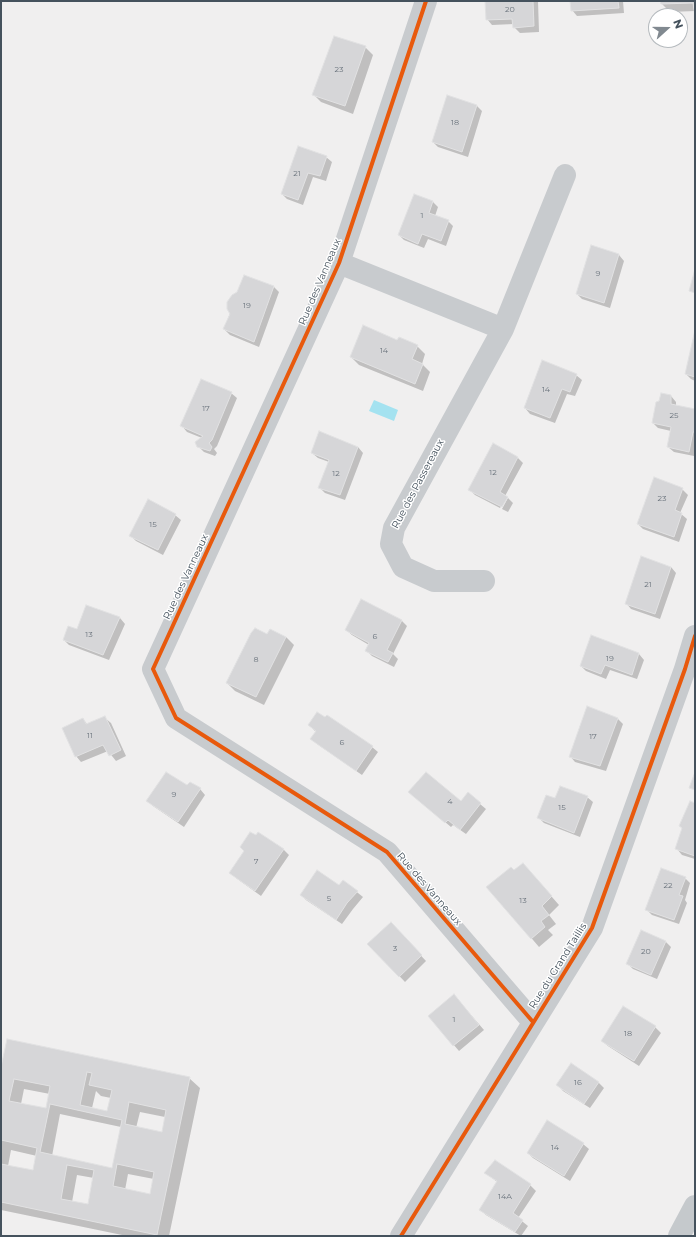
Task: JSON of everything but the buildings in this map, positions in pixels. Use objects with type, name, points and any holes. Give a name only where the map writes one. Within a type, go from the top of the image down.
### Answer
[{"type":"main road","points":[[679,1236],[695,1206]]},
{"type":"street","name":"Rue des Vanneaux","points":[[426,1],[339,263],[153,669],[176,718],[387,852],[533,1022]]},
{"type":"street","name":"Rue des Passereaux","points":[[484,581],[434,581],[403,568],[391,544],[394,528],[502,329],[566,175]]},
{"type":"street","points":[[339,263],[502,329]]},
{"type":"street","name":"Rue du Grand Taillis","points":[[400,1236],[592,928],[695,636]]},
{"type":"water","points":[[374,400],[398,410],[394,421],[369,411]]},
{"type":"cycle path","points":[[426,1],[339,263],[153,669],[176,718],[387,852],[533,1022]]},
{"type":"cycle path","points":[[401,1236],[592,928],[685,669],[695,636]]}]
